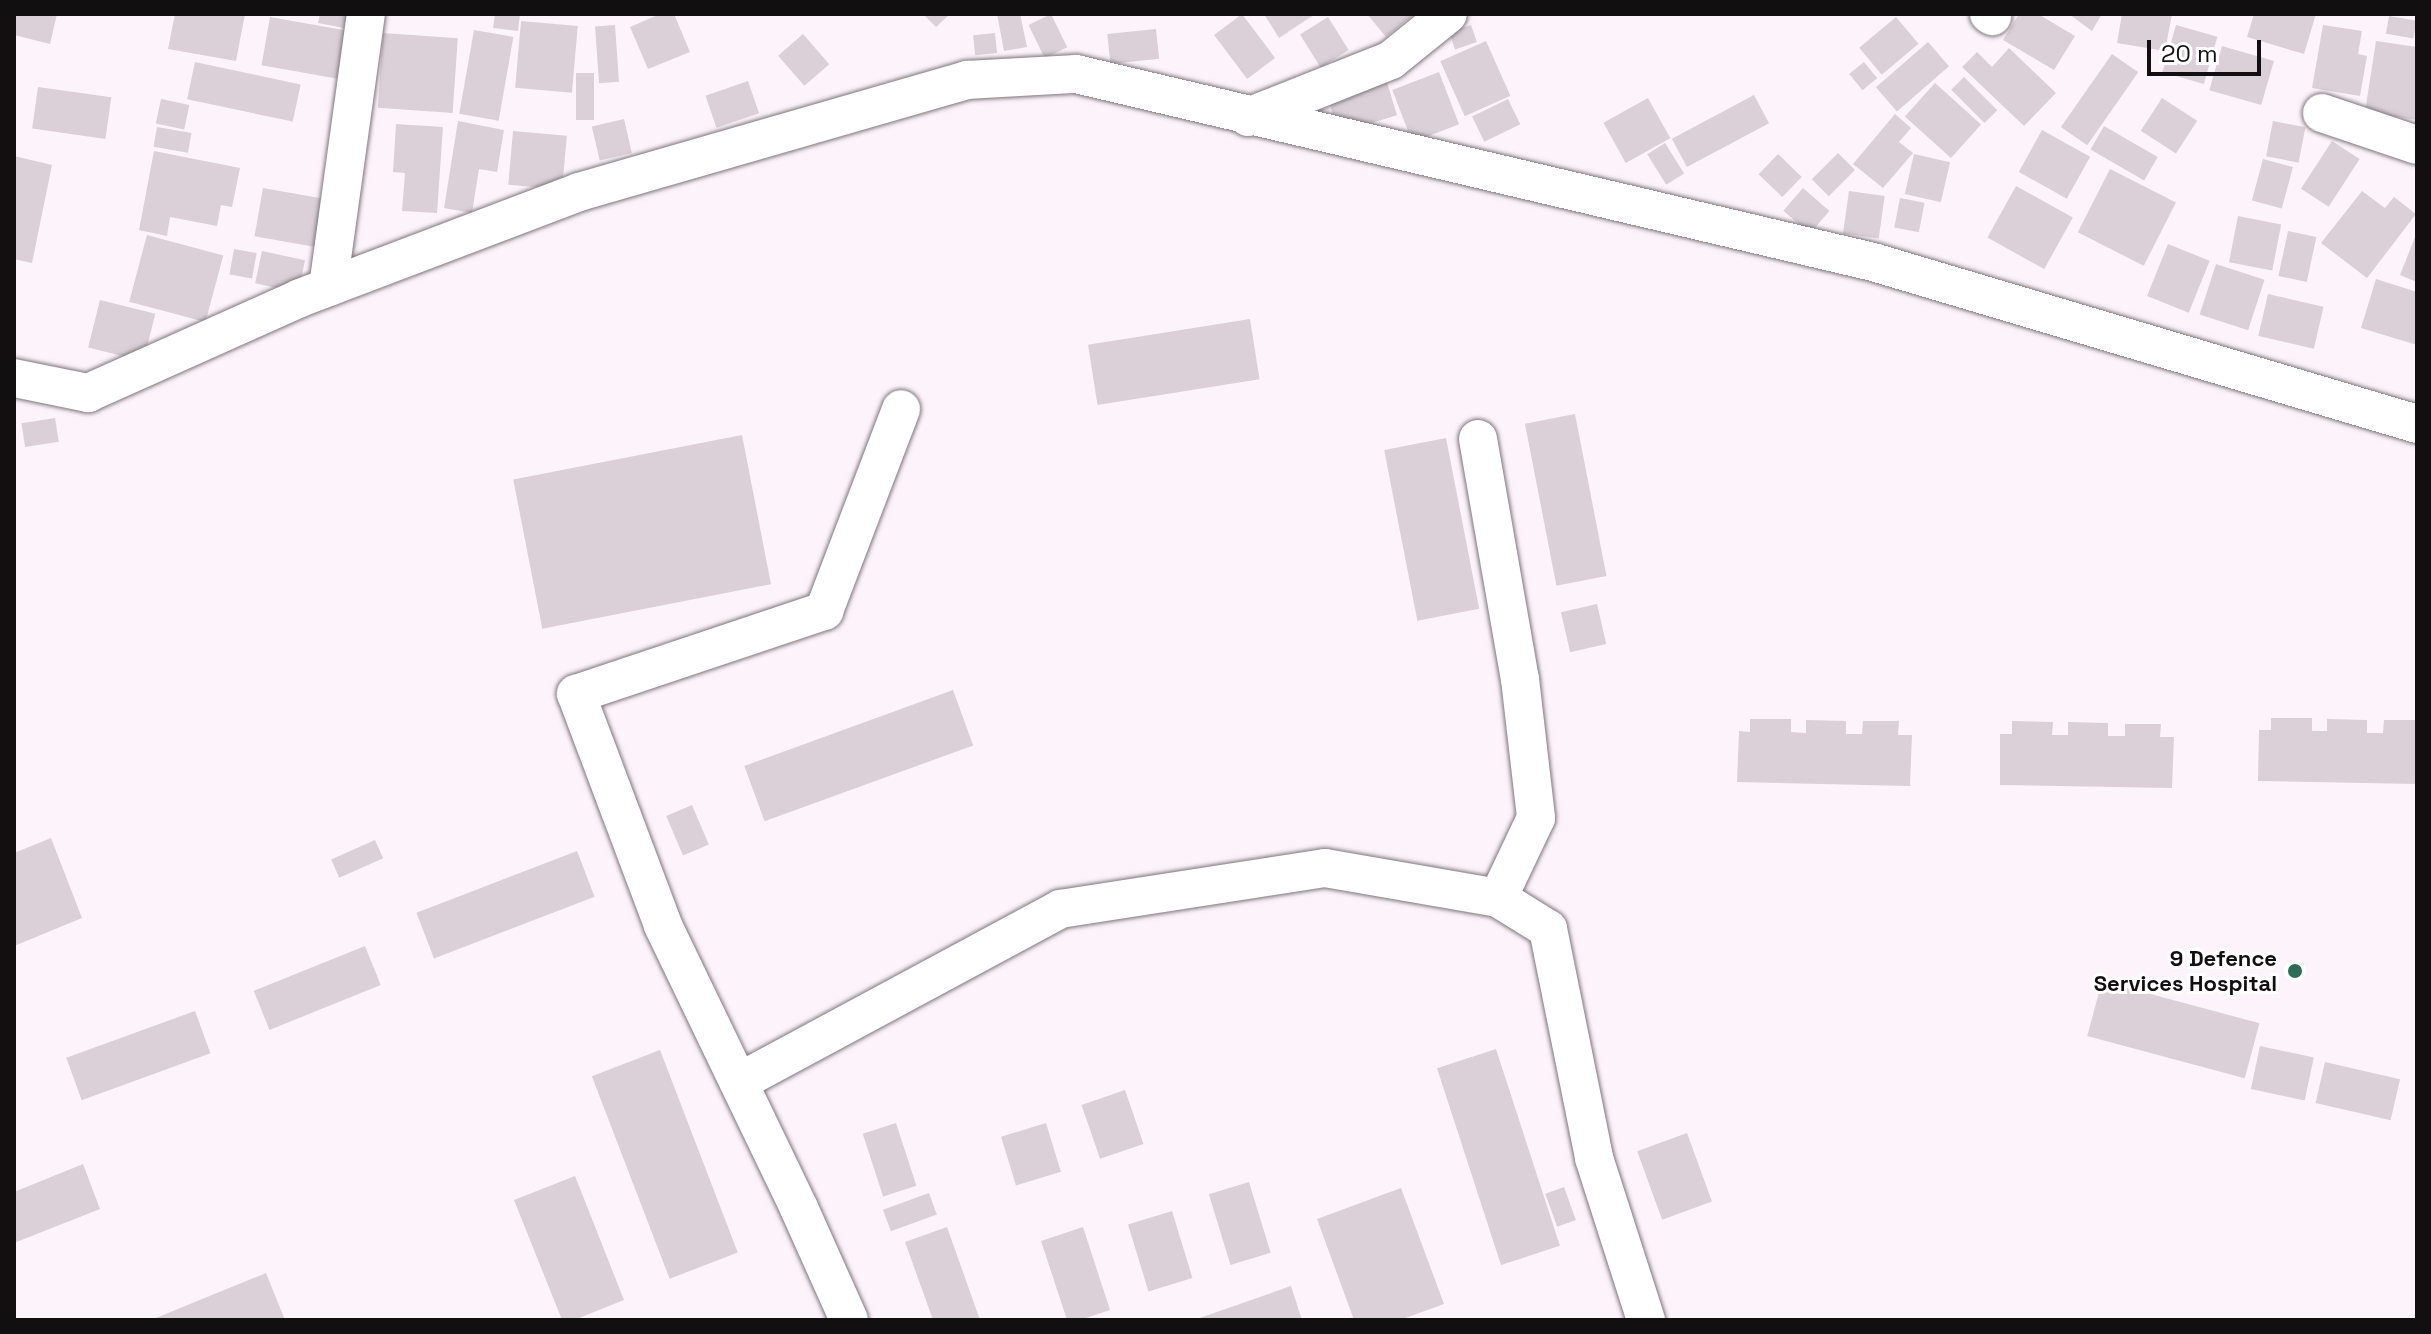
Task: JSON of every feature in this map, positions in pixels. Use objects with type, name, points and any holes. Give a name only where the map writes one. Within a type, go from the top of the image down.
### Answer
[{"type":"street","points":[[328,287],[366,14]]},
{"type":"street","points":[[1248,117],[1391,60],[1448,14]]},
{"type":"street","points":[[14,378],[88,393],[328,287],[579,192],[967,80],[1076,74],[1873,262],[2417,424]]},
{"type":"street","points":[[2322,113],[2417,145]]},
{"type":"street","points":[[849,1320],[663,925],[576,694],[824,611],[901,409]]},
{"type":"street","points":[[1478,439],[1520,679],[1536,818],[1498,898]]},
{"type":"street","points":[[739,1082],[1060,909],[1325,868],[1498,898],[1548,929],[1594,1158],[1646,1320]]},
{"type":"building","points":[[14,14],[57,14],[50,44],[14,35]]},
{"type":"building","points":[[175,14],[245,14],[236,61],[168,49]]},
{"type":"building","points":[[320,14],[347,14],[344,28],[318,23]]},
{"type":"building","points":[[495,14],[520,14],[518,31],[493,28]]},
{"type":"building","points":[[660,14],[674,14],[690,52],[648,69],[630,27]]},
{"type":"building","points":[[923,14],[950,14],[936,27]]},
{"type":"building","points":[[997,14],[1020,14],[1027,47],[1004,51]]},
{"type":"building","points":[[1051,14],[1067,47],[1045,58],[1029,25]]},
{"type":"building","points":[[1242,14],[1275,58],[1247,79],[1214,35]]},
{"type":"building","points":[[1264,14],[1315,14],[1279,38]]},
{"type":"building","points":[[1367,14],[1414,14],[1386,37]]},
{"type":"building","points":[[2019,14],[2038,14],[2075,36],[2054,70],[2003,40]]},
{"type":"building","points":[[2069,14],[2102,14],[2092,31]]},
{"type":"building","points":[[2122,14],[2172,14],[2165,51],[2117,43]]},
{"type":"building","points":[[2254,14],[2316,14],[2304,54],[2247,37]]},
{"type":"building","points":[[2389,16],[2417,21],[2413,39],[2386,34]]},
{"type":"building","points":[[270,17],[348,31],[339,79],[261,65]]},
{"type":"building","points":[[1328,17],[1349,50],[1321,68],[1300,34]]},
{"type":"building","points":[[1896,17],[1918,44],[1882,75],[1859,48]]},
{"type":"building","points":[[521,21],[578,26],[572,93],[515,88]]},
{"type":"building","points":[[615,25],[619,82],[599,83],[595,26]]},
{"type":"building","points":[[1471,25],[1477,42],[1455,50],[1449,32]]},
{"type":"building","points":[[2176,25],[2217,37],[2204,84],[2162,72]]},
{"type":"building","points":[[2323,25],[2362,31],[2358,54],[2367,56],[2360,96],[2312,88]]},
{"type":"building","points":[[1156,29],[1159,59],[1110,64],[1107,34]]},
{"type":"building","points":[[474,30],[513,37],[499,121],[459,114]]},
{"type":"building","points":[[383,33],[458,38],[453,113],[378,108]]},
{"type":"building","points":[[995,33],[997,53],[975,55],[973,35]]},
{"type":"building","points":[[803,34],[829,64],[804,86],[778,56]]},
{"type":"building","points":[[1486,41],[1510,96],[1465,116],[1440,61]]},
{"type":"building","points":[[2376,41],[2417,47],[2417,120],[2365,112]]},
{"type":"building","points":[[1928,42],[1949,66],[1897,111],[1876,87]]},
{"type":"building","points":[[2222,46],[2274,61],[2261,105],[2209,90]]},
{"type":"building","points":[[2009,48],[2056,93],[2024,126],[1962,67],[1977,52],[1992,67]]},
{"type":"building","points":[[2112,54],[2138,72],[2087,145],[2061,127]]},
{"type":"building","points":[[195,62],[301,84],[293,122],[187,99]]},
{"type":"building","points":[[1864,62],[1877,78],[1862,90],[1849,74]]},
{"type":"building","points":[[1439,72],[1459,124],[1412,142],[1392,90]]},
{"type":"building","points":[[576,73],[594,73],[594,120],[576,120]]},
{"type":"building","points":[[1385,76],[1397,115],[1339,133],[1327,94]]},
{"type":"building","points":[[1964,77],[1997,110],[1985,123],[1951,90]]},
{"type":"building","points":[[748,81],[759,113],[717,128],[705,96]]},
{"type":"building","points":[[1935,83],[1981,124],[1951,158],[1905,116]]},
{"type":"building","points":[[38,87],[111,97],[105,139],[32,129]]},
{"type":"building","points":[[1754,95],[1769,123],[1687,167],[1672,139]]},
{"type":"building","points":[[1648,98],[1670,138],[1626,163],[1603,123]]},
{"type":"building","points":[[2162,98],[2197,121],[2176,154],[2141,131]]},
{"type":"building","points":[[161,99],[189,105],[184,129],[156,123]]},
{"type":"building","points":[[1508,99],[1520,124],[1484,142],[1472,117]]},
{"type":"building","points":[[1895,114],[1911,128],[1899,142],[1913,153],[1883,188],[1853,164]]},
{"type":"building","points":[[624,119],[632,153],[600,161],[592,126]]},
{"type":"building","points":[[458,121],[504,130],[497,172],[479,169],[472,213],[444,208]]},
{"type":"building","points":[[2273,121],[2305,127],[2299,163],[2266,156]]},
{"type":"building","points":[[396,124],[443,127],[437,213],[402,211],[405,173],[393,172]]},
{"type":"building","points":[[2104,126],[2158,157],[2144,180],[2090,149]]},
{"type":"building","points":[[157,127],[191,133],[188,153],[154,147]]},
{"type":"building","points":[[2042,130],[2090,157],[2067,199],[2019,172]]},
{"type":"building","points":[[513,131],[567,136],[562,190],[508,185]]},
{"type":"building","points":[[2332,141],[2360,159],[2329,207],[2301,189]]},
{"type":"building","points":[[1665,143],[1684,174],[1666,185],[1647,154]]},
{"type":"building","points":[[154,151],[240,168],[232,207],[221,205],[217,226],[170,217],[167,236],[139,230]]},
{"type":"building","points":[[1838,153],[1855,170],[1829,196],[1812,179]]},
{"type":"building","points":[[1778,154],[1802,177],[1782,197],[1759,174]]},
{"type":"building","points":[[1914,154],[1950,162],[1941,202],[1905,194]]},
{"type":"building","points":[[14,156],[52,165],[32,263],[14,259]]},
{"type":"building","points":[[2263,159],[2293,167],[2282,209],[2252,201]]},
{"type":"building","points":[[2110,169],[2176,203],[2144,266],[2078,232]]},
{"type":"building","points":[[2016,186],[2073,218],[2044,269],[1987,238]]},
{"type":"building","points":[[263,188],[331,200],[322,248],[254,236]]},
{"type":"building","points":[[1803,188],[1829,211],[1810,234],[1783,211]]},
{"type":"building","points":[[1849,191],[1885,196],[1879,239],[1843,234]]},
{"type":"building","points":[[2362,191],[2385,208],[2394,197],[2416,214],[2367,278],[2321,243]]},
{"type":"building","points":[[1900,198],[1925,203],[1919,232],[1894,227]]},
{"type":"building","points":[[2238,216],[2281,224],[2272,271],[2229,262]]},
{"type":"building","points":[[2288,231],[2316,237],[2307,282],[2278,276]]},
{"type":"building","points":[[2417,232],[2417,282],[2400,275]]},
{"type":"building","points":[[147,235],[223,255],[205,322],[129,302]]},
{"type":"building","points":[[2168,244],[2210,261],[2189,313],[2147,296]]},
{"type":"building","points":[[234,249],[257,253],[252,279],[229,275]]},
{"type":"building","points":[[262,251],[305,260],[298,292],[255,283]]},
{"type":"building","points":[[2216,264],[2265,280],[2248,330],[2200,314]]},
{"type":"building","points":[[2376,279],[2417,292],[2417,345],[2361,328]]},
{"type":"building","points":[[2268,294],[2324,307],[2314,349],[2258,336]]},
{"type":"building","points":[[100,300],[155,314],[143,361],[88,348]]},
{"type":"building","points":[[1250,319],[1260,379],[1098,405],[1088,345]]},
{"type":"building","points":[[1575,414],[1606,576],[1556,586],[1525,424]]},
{"type":"building","points":[[55,418],[59,442],[25,447],[21,423]]},
{"type":"building","points":[[742,435],[771,584],[542,629],[513,479]]},
{"type":"building","points":[[1446,438],[1479,609],[1417,621],[1384,450]]},
{"type":"building","points":[[1597,604],[1606,644],[1570,652],[1561,612]]},
{"type":"building","points":[[953,690],[973,745],[765,821],[744,766]]},
{"type":"building","points":[[2271,718],[2312,718],[2312,731],[2327,731],[2327,719],[2367,720],[2367,733],[2383,733],[2384,720],[2417,720],[2417,784],[2258,781],[2259,730],[2271,730]]},
{"type":"building","points":[[1750,719],[1791,719],[1791,732],[1806,733],[1806,720],[1846,721],[1846,734],[1862,734],[1863,721],[1899,721],[1898,735],[1912,735],[1910,786],[1737,782],[1739,731],[1750,732]]},
{"type":"building","points":[[2012,721],[2053,722],[2052,735],[2068,735],[2068,722],[2108,723],[2108,736],[2125,736],[2125,724],[2161,724],[2160,737],[2174,737],[2172,788],[2000,785],[2000,734],[2012,734]]},
{"type":"building","points":[[692,805],[709,845],[683,856],[666,816]]},
{"type":"building","points":[[51,838],[82,918],[14,946],[14,853]]},
{"type":"building","points":[[375,840],[383,858],[339,878],[331,860]]},
{"type":"building","points":[[577,851],[595,897],[434,958],[416,913]]},
{"type":"building","points":[[365,946],[381,985],[269,1030],[254,991]]},
{"type":"building","points":[[2102,981],[2259,1023],[2245,1078],[2087,1036]]},
{"type":"building","points":[[195,1011],[210,1053],[82,1100],[66,1058]]},
{"type":"building","points":[[2260,1046],[2314,1057],[2305,1100],[2251,1089]]},
{"type":"building","points":[[1496,1049],[1560,1246],[1501,1265],[1437,1068]]},
{"type":"building","points":[[660,1050],[738,1253],[670,1279],[592,1076]]},
{"type":"building","points":[[2325,1062],[2400,1079],[2391,1120],[2316,1103]]},
{"type":"building","points":[[1125,1090],[1144,1144],[1100,1159],[1082,1105]]},
{"type":"building","points":[[896,1123],[916,1186],[883,1197],[863,1134]]},
{"type":"building","points":[[1046,1123],[1061,1172],[1016,1186],[1001,1137]]},
{"type":"building","points":[[1687,1133],[1712,1202],[1662,1220],[1637,1151]]},
{"type":"building","points":[[83,1164],[100,1209],[14,1243],[14,1192]]},
{"type":"building","points":[[575,1176],[624,1300],[574,1320],[562,1320],[514,1200]]},
{"type":"building","points":[[1249,1182],[1271,1253],[1230,1265],[1209,1194]]},
{"type":"building","points":[[1564,1187],[1576,1220],[1557,1227],[1545,1194]]},
{"type":"building","points":[[1401,1188],[1444,1304],[1400,1320],[1354,1320],[1317,1219]]},
{"type":"building","points":[[929,1193],[937,1215],[891,1231],[883,1210]]},
{"type":"building","points":[[1172,1211],[1192,1278],[1148,1291],[1128,1224]]},
{"type":"building","points":[[947,1227],[980,1320],[933,1320],[905,1242]]},
{"type":"building","points":[[1083,1227],[1110,1310],[1080,1320],[1067,1320],[1041,1241]]},
{"type":"building","points":[[266,1273],[285,1320],[151,1320]]},
{"type":"building","points":[[1291,1286],[1302,1320],[1194,1320]]},
{"type":"place","name":"9 Defence Services Hospital","points":[[2295,971]]}]
